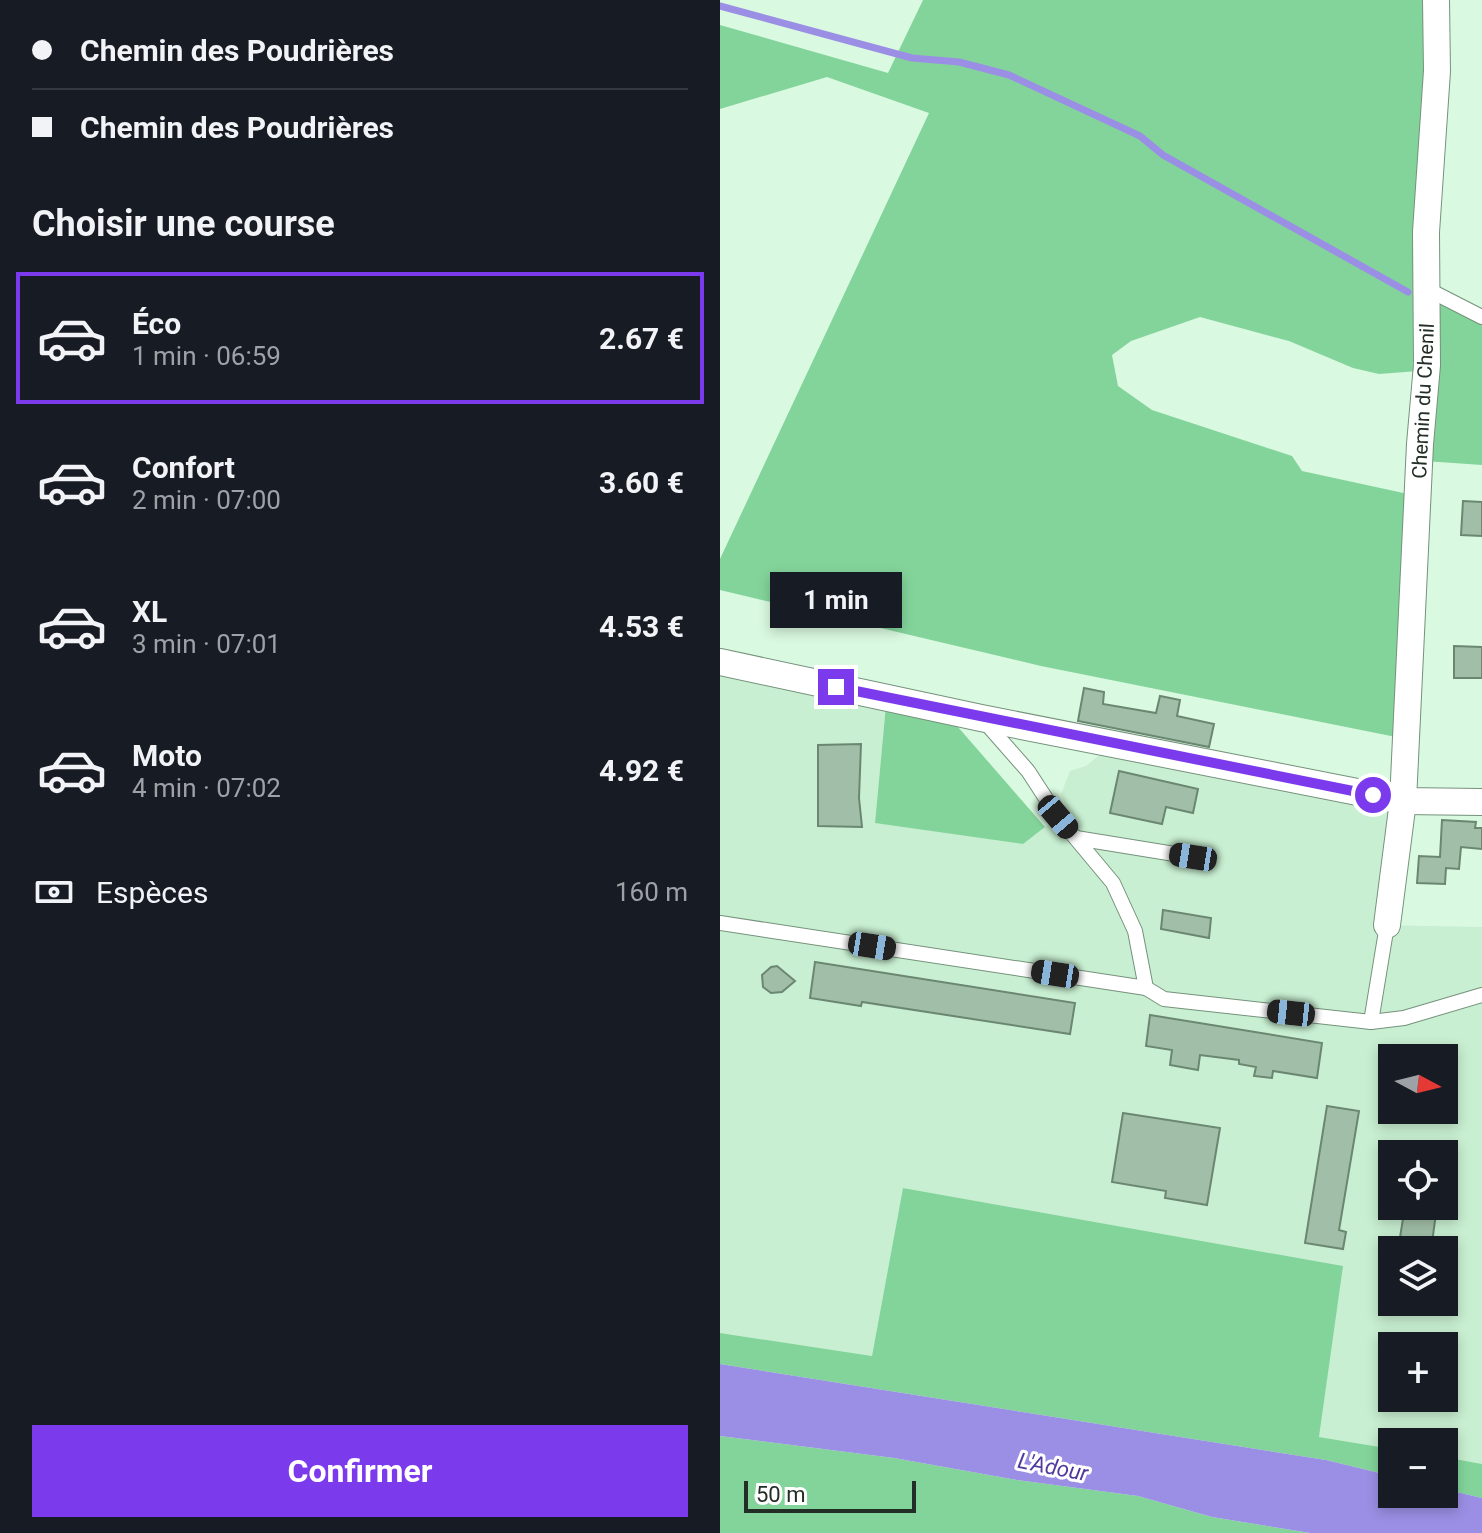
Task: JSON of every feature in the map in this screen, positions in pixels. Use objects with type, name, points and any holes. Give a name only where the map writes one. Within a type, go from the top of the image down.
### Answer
[{"type":"street","name":"Chemin du Chenil","points":[[1387,925],[1403,801],[1420,444],[1427,365],[1426,232],[1437,71],[1436,0]]},
{"type":"street","points":[[720,662],[981,718],[1403,801],[1482,802]]},
{"type":"lane","points":[[1427,289],[1482,317]]},
{"type":"lane","points":[[981,718],[1028,771],[1058,817],[1113,883],[1135,931],[1146,988]]},
{"type":"lane","points":[[1076,838],[1193,857]]},
{"type":"lane","points":[[720,923],[1146,988],[1164,999],[1371,1022],[1404,1018],[1482,995]]},
{"type":"lane","points":[[1371,1022],[1387,925]]},
{"type":"shaded area","points":[[720,675],[886,705],[875,822],[1023,844],[1067,810],[1061,794],[1070,771],[1086,766],[1102,753],[1389,808],[1374,925],[1482,927],[1482,1464],[1458,1460],[1458,1428],[1378,1428],[1378,1447],[1319,1437],[1342,1266],[903,1188],[872,1356],[720,1333]]},
{"type":"green space","points":[[923,0],[1427,0],[1417,278],[1482,311],[1482,465],[1410,460],[1418,371],[1379,374],[1353,368],[1289,341],[1200,317],[1131,341],[1112,355],[1118,386],[1152,410],[1292,456],[1302,471],[1408,494],[1396,737],[1041,666],[720,590],[720,559],[929,113],[827,77],[720,109],[720,25],[888,73]]},
{"type":"green space","points":[[886,705],[951,719],[1045,827],[1023,844],[875,823]]},
{"type":"green space","points":[[903,1188],[1343,1266],[1319,1437],[1378,1447],[1378,1473],[1326,1460],[720,1364],[720,1333],[872,1356]]},
{"type":"green space","points":[[720,1436],[894,1458],[1017,1480],[1138,1496],[1212,1517],[1310,1533],[720,1533]]},
{"type":"green space","points":[[1458,1460],[1482,1464],[1482,1498],[1458,1492]]},
{"type":"water","name":"L'Adour","points":[[720,1364],[1326,1460],[1378,1473],[1378,1508],[1458,1508],[1458,1492],[1482,1498],[1482,1533],[1310,1533],[1212,1517],[1138,1496],[1017,1480],[894,1458],[720,1436]]},
{"type":"building","points":[[1463,501],[1482,502],[1482,536],[1461,535]]},
{"type":"building","points":[[1454,646],[1482,647],[1482,678],[1454,678]]},
{"type":"building","points":[[1084,688],[1104,692],[1103,704],[1156,713],[1160,696],[1180,700],[1177,716],[1214,724],[1209,747],[1078,721]]},
{"type":"building","points":[[861,744],[859,798],[862,827],[818,826],[818,745]]},
{"type":"building","points":[[1119,771],[1198,789],[1193,813],[1166,807],[1162,824],[1110,813]]},
{"type":"building","points":[[1442,820],[1476,822],[1475,828],[1482,828],[1482,849],[1461,847],[1459,869],[1446,868],[1445,884],[1417,883],[1419,856],[1440,857]]},
{"type":"building","points":[[1163,910],[1211,918],[1209,938],[1161,929]]},
{"type":"building","points":[[815,962],[1075,1003],[1070,1034],[862,1002],[861,1006],[810,998]]},
{"type":"building","points":[[777,966],[795,981],[782,992],[771,993],[763,987],[762,975]]},
{"type":"building","points":[[1150,1015],[1322,1043],[1317,1078],[1273,1071],[1272,1078],[1254,1076],[1256,1067],[1239,1064],[1239,1060],[1200,1055],[1198,1070],[1170,1065],[1172,1050],[1146,1046]]},
{"type":"building","points":[[1327,1106],[1359,1111],[1339,1230],[1346,1232],[1343,1249],[1305,1243]]},
{"type":"building","points":[[1123,1113],[1220,1128],[1207,1205],[1165,1198],[1166,1191],[1112,1182]]},
{"type":"building","points":[[1403,1220],[1435,1220],[1433,1236],[1400,1236]]},
{"type":"waterway","points":[[720,6],[912,58],[959,62],[1009,75],[1140,136],[1163,155],[1408,292]]},
{"type":"route","points":[[836,687],[1373,795]]}]
